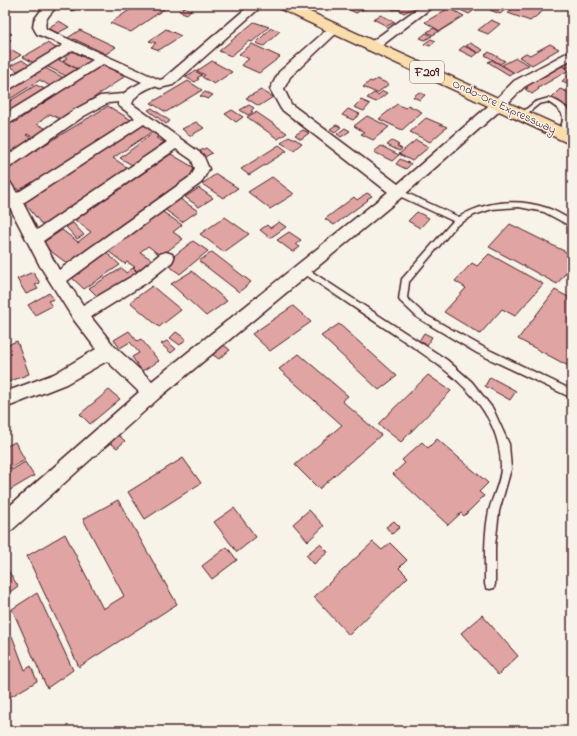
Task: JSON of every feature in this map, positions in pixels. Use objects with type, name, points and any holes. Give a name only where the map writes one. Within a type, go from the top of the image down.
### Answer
[{"type":"main road","name":"Ondo-Ore Expressway","points":[[286,6],[566,136]]},
{"type":"street","points":[[52,5],[40,18],[38,26],[41,31],[160,84],[168,82],[257,5]]},
{"type":"street","points":[[372,47],[429,5]]},
{"type":"street","points":[[335,29],[284,75],[277,89],[286,106],[398,192]]},
{"type":"street","points":[[5,86],[72,45]]},
{"type":"street","points":[[5,523],[152,392],[398,192],[499,104],[519,84],[572,54]]},
{"type":"street","points":[[5,120],[103,59]]},
{"type":"street","points":[[5,164],[79,112],[105,99],[126,98],[135,90],[153,82]]},
{"type":"street","points":[[57,280],[196,179],[202,168],[198,158],[125,105],[126,98]]},
{"type":"street","points":[[15,201],[144,118]]},
{"type":"street","points":[[35,239],[177,142]]},
{"type":"street","points":[[5,186],[15,201],[57,280],[80,315],[108,351],[152,392]]},
{"type":"street","points":[[80,315],[140,279],[166,258]]},
{"type":"street","points":[[5,400],[60,378],[108,351]]},
{"type":"lane","points":[[522,115],[537,103],[549,100],[563,108],[567,116],[566,136]]},
{"type":"lane","points":[[398,192],[458,220]]},
{"type":"lane","points":[[572,224],[546,210],[519,204],[492,206],[471,213],[458,220],[405,281],[403,299],[420,316],[480,350],[572,394]]},
{"type":"lane","points":[[303,269],[444,363],[469,385],[490,412],[504,444],[506,469],[494,511],[490,546],[490,584]]},
{"type":"building","points":[[69,5],[80,6],[73,11],[65,8]]},
{"type":"building","points":[[137,5],[161,5],[167,7],[131,32],[110,23]]},
{"type":"building","points":[[360,5],[371,5],[356,13],[350,10]]},
{"type":"building","points":[[391,5],[420,5],[404,13],[389,7]]},
{"type":"building","points":[[450,5],[481,5],[469,14]]},
{"type":"building","points":[[496,5],[511,5],[500,14],[490,10]]},
{"type":"building","points":[[516,5],[546,5],[541,10],[543,11],[530,21],[508,13]]},
{"type":"building","points":[[184,7],[191,10],[187,14],[179,11]]},
{"type":"building","points":[[449,8],[464,16],[440,31],[425,22]]},
{"type":"building","points":[[381,15],[395,22],[387,26],[373,19]]},
{"type":"building","points":[[491,20],[500,24],[488,34],[478,30]]},
{"type":"building","points":[[59,21],[69,27],[58,33],[48,28]]},
{"type":"building","points":[[254,22],[269,27],[252,42],[249,41],[231,56],[219,51]]},
{"type":"building","points":[[271,28],[280,31],[264,46],[256,43]]},
{"type":"building","points":[[433,28],[439,31],[433,35],[427,32]]},
{"type":"building","points":[[166,29],[181,36],[159,50],[151,47],[156,43],[149,41]]},
{"type":"building","points":[[5,30],[12,34],[7,37],[11,40],[5,43]]},
{"type":"building","points":[[80,30],[116,47],[106,54],[74,39],[71,41],[66,39]]},
{"type":"building","points":[[426,33],[432,36],[425,40],[420,38]]},
{"type":"building","points":[[431,39],[436,41],[430,46],[424,44]]},
{"type":"building","points":[[47,43],[58,49],[34,63],[23,57]]},
{"type":"building","points":[[470,43],[483,50],[479,53],[466,46]]},
{"type":"building","points":[[252,44],[280,57],[259,73],[241,65],[249,59],[239,54]]},
{"type":"building","points":[[550,44],[559,49],[532,65],[519,57],[526,53],[530,55]]},
{"type":"building","points":[[464,46],[478,53],[473,57],[459,50]]},
{"type":"building","points":[[12,50],[21,55],[5,65],[5,55]]},
{"type":"building","points":[[70,50],[91,61],[78,69],[63,61],[67,58],[61,55]]},
{"type":"building","points":[[489,52],[505,61],[500,64],[485,55]]},
{"type":"building","points":[[55,58],[77,69],[66,76],[44,65]]},
{"type":"building","points":[[516,58],[529,65],[514,73],[502,65]]},
{"type":"building","points":[[567,59],[572,62],[572,65],[567,68],[559,63]]},
{"type":"building","points":[[22,60],[29,65],[17,71],[10,66]]},
{"type":"building","points":[[492,60],[513,72],[509,75],[488,62]]},
{"type":"building","points":[[212,61],[232,72],[214,84],[202,77],[205,75],[197,71]]},
{"type":"building","points":[[100,64],[125,76],[62,120],[50,114],[37,124],[47,129],[35,138],[27,134],[26,135],[33,139],[5,158],[5,127],[12,122],[14,123]]},
{"type":"building","points":[[562,66],[569,70],[538,88],[539,89],[532,94],[525,89],[528,88],[522,84],[540,75],[543,77]]},
{"type":"building","points":[[43,67],[64,78],[50,86],[40,80],[5,102],[5,90]]},
{"type":"building","points":[[5,70],[14,75],[5,81]]},
{"type":"building","points":[[195,71],[202,75],[197,78],[199,79],[195,82],[185,77]]},
{"type":"building","points":[[572,72],[572,85],[562,81]]},
{"type":"building","points":[[377,79],[389,84],[377,93],[363,87],[370,81],[372,82]]},
{"type":"building","points":[[188,81],[202,90],[166,112],[151,103]]},
{"type":"building","points":[[36,85],[47,90],[5,116],[5,104]]},
{"type":"building","points":[[560,89],[572,94],[572,109],[550,99]]},
{"type":"building","points":[[261,90],[273,97],[259,106],[246,98]]},
{"type":"building","points":[[383,91],[387,93],[376,102],[367,98],[374,93],[378,95]]},
{"type":"building","points":[[205,92],[213,95],[208,99],[200,96]]},
{"type":"building","points":[[419,92],[425,95],[420,100],[413,97]]},
{"type":"building","points":[[361,100],[370,104],[364,111],[354,107]]},
{"type":"building","points":[[397,104],[405,108],[408,105],[422,112],[402,130],[379,119]]},
{"type":"building","points":[[249,105],[254,108],[251,111],[253,112],[248,115],[240,110]]},
{"type":"building","points":[[108,106],[133,121],[21,192],[5,180],[5,169]]},
{"type":"building","points":[[152,108],[170,121],[166,124],[148,110]]},
{"type":"building","points":[[348,109],[360,114],[353,120],[342,115]]},
{"type":"building","points":[[232,110],[243,117],[236,122],[225,114]]},
{"type":"building","points":[[256,112],[287,133],[278,139],[247,117]]},
{"type":"building","points":[[367,116],[389,127],[373,140],[361,134],[364,132],[354,126]]},
{"type":"building","points":[[426,118],[447,127],[430,142],[410,132]]},
{"type":"building","points":[[196,122],[204,128],[190,136],[182,129]]},
{"type":"building","points":[[142,124],[153,131],[113,158],[128,168],[43,226],[24,202]]},
{"type":"building","points":[[336,125],[341,127],[335,132],[330,129]]},
{"type":"building","points":[[345,128],[350,131],[341,137],[337,134]]},
{"type":"building","points":[[303,130],[309,133],[301,139],[295,135]]},
{"type":"building","points":[[156,131],[162,134],[156,138],[164,142],[134,166],[120,158]]},
{"type":"building","points":[[289,136],[302,143],[294,150],[281,143]]},
{"type":"building","points":[[416,140],[429,147],[412,161],[399,154]]},
{"type":"building","points":[[392,141],[399,145],[397,146],[402,149],[399,151],[387,145]]},
{"type":"building","points":[[279,145],[287,151],[249,175],[241,169]]},
{"type":"building","points":[[381,146],[399,155],[392,161],[374,152]]},
{"type":"building","points":[[206,148],[212,153],[203,158],[196,153]]},
{"type":"building","points":[[171,154],[198,170],[105,236],[107,238],[68,264],[41,244],[62,230],[78,242],[91,232],[75,220]]},
{"type":"building","points":[[400,159],[411,164],[406,169],[396,164]]},
{"type":"building","points":[[216,174],[238,188],[223,198],[202,184]]},
{"type":"building","points":[[272,177],[294,194],[270,209],[248,192]]},
{"type":"building","points":[[199,188],[213,198],[199,207],[185,197]]},
{"type":"building","points":[[367,193],[372,196],[334,225],[325,219],[354,197],[357,200]]},
{"type":"building","points":[[180,199],[198,211],[182,222],[164,209]]},
{"type":"building","points":[[160,210],[182,225],[173,232],[183,239],[161,256],[148,246],[140,252],[154,261],[141,273],[133,268],[135,267],[127,262],[125,264],[108,251]]},
{"type":"building","points":[[417,212],[429,218],[420,228],[408,221]]},
{"type":"building","points":[[225,217],[249,234],[224,252],[200,234]]},
{"type":"building","points":[[279,222],[286,227],[270,238],[260,230],[267,225],[270,228]]},
{"type":"building","points":[[73,223],[84,235],[77,239],[66,227]]},
{"type":"building","points":[[510,224],[572,255],[572,265],[557,284],[489,247]]},
{"type":"building","points":[[289,232],[301,240],[296,244],[300,247],[293,252],[277,240]]},
{"type":"building","points":[[193,241],[208,251],[180,274],[165,263]]},
{"type":"building","points":[[212,252],[251,282],[239,292],[199,261]]},
{"type":"building","points":[[107,253],[120,265],[84,289],[71,277]]},
{"type":"building","points":[[489,254],[543,284],[515,316],[502,309],[480,334],[444,312],[466,288],[455,281],[472,263],[477,266]]},
{"type":"building","points":[[122,268],[126,273],[133,268],[139,274],[99,298],[89,288]]},
{"type":"building","points":[[192,271],[227,301],[206,316],[171,284]]},
{"type":"building","points":[[33,272],[40,283],[35,285],[38,289],[26,294],[17,279]]},
{"type":"building","points":[[152,286],[181,310],[159,327],[130,302]]},
{"type":"building","points":[[555,290],[572,299],[572,368],[518,339]]},
{"type":"building","points":[[49,293],[54,299],[48,301],[52,306],[35,315],[28,305]]},
{"type":"building","points":[[293,306],[311,322],[270,351],[252,334]]},
{"type":"building","points":[[339,324],[397,376],[379,390],[321,336]]},
{"type":"building","points":[[129,331],[137,341],[141,339],[159,361],[142,371],[132,357],[139,353],[130,342],[120,348],[114,340]]},
{"type":"building","points":[[176,332],[186,339],[180,345],[170,338]]},
{"type":"building","points":[[424,333],[432,337],[427,345],[419,341]]},
{"type":"building","points":[[17,341],[29,374],[6,383],[5,346]]},
{"type":"building","points":[[167,341],[176,349],[171,353],[161,344]]},
{"type":"building","points":[[220,342],[230,350],[219,359],[209,352]]},
{"type":"building","points":[[299,354],[348,396],[342,401],[381,435],[319,489],[295,465],[342,425],[279,369]]},
{"type":"building","points":[[428,375],[451,391],[401,442],[378,424]]},
{"type":"building","points":[[490,377],[516,391],[510,400],[485,386]]},
{"type":"building","points":[[109,390],[120,399],[90,424],[80,414]]},
{"type":"building","points":[[116,433],[125,441],[117,448],[108,441]]},
{"type":"building","points":[[437,439],[488,483],[479,492],[484,496],[464,516],[461,513],[448,525],[393,474],[405,463],[402,460],[422,442],[428,448]]},
{"type":"building","points":[[15,442],[25,460],[5,471],[5,447]]},
{"type":"building","points":[[183,458],[201,483],[145,519],[128,492]]},
{"type":"building","points":[[25,462],[34,476],[5,493],[5,474]]},
{"type":"building","points":[[118,500],[177,604],[79,667],[27,556],[65,534],[103,609],[124,596],[83,519]]},
{"type":"building","points":[[234,508],[256,537],[237,552],[214,522]]},
{"type":"building","points":[[309,510],[324,526],[308,541],[293,524]]},
{"type":"building","points":[[394,521],[400,527],[392,534],[386,527]]},
{"type":"building","points":[[373,542],[382,550],[390,543],[407,560],[399,568],[408,577],[349,635],[314,597]]},
{"type":"building","points":[[320,544],[328,552],[314,564],[306,555]]},
{"type":"building","points":[[227,547],[237,560],[212,579],[202,566]]},
{"type":"building","points":[[5,566],[18,586],[6,595],[5,594]]},
{"type":"building","points":[[37,593],[73,670],[47,688],[12,609]]},
{"type":"building","points":[[482,615],[518,656],[498,675],[461,633]]},
{"type":"building","points":[[12,636],[25,670],[31,666],[37,681],[5,700],[5,640]]}]
